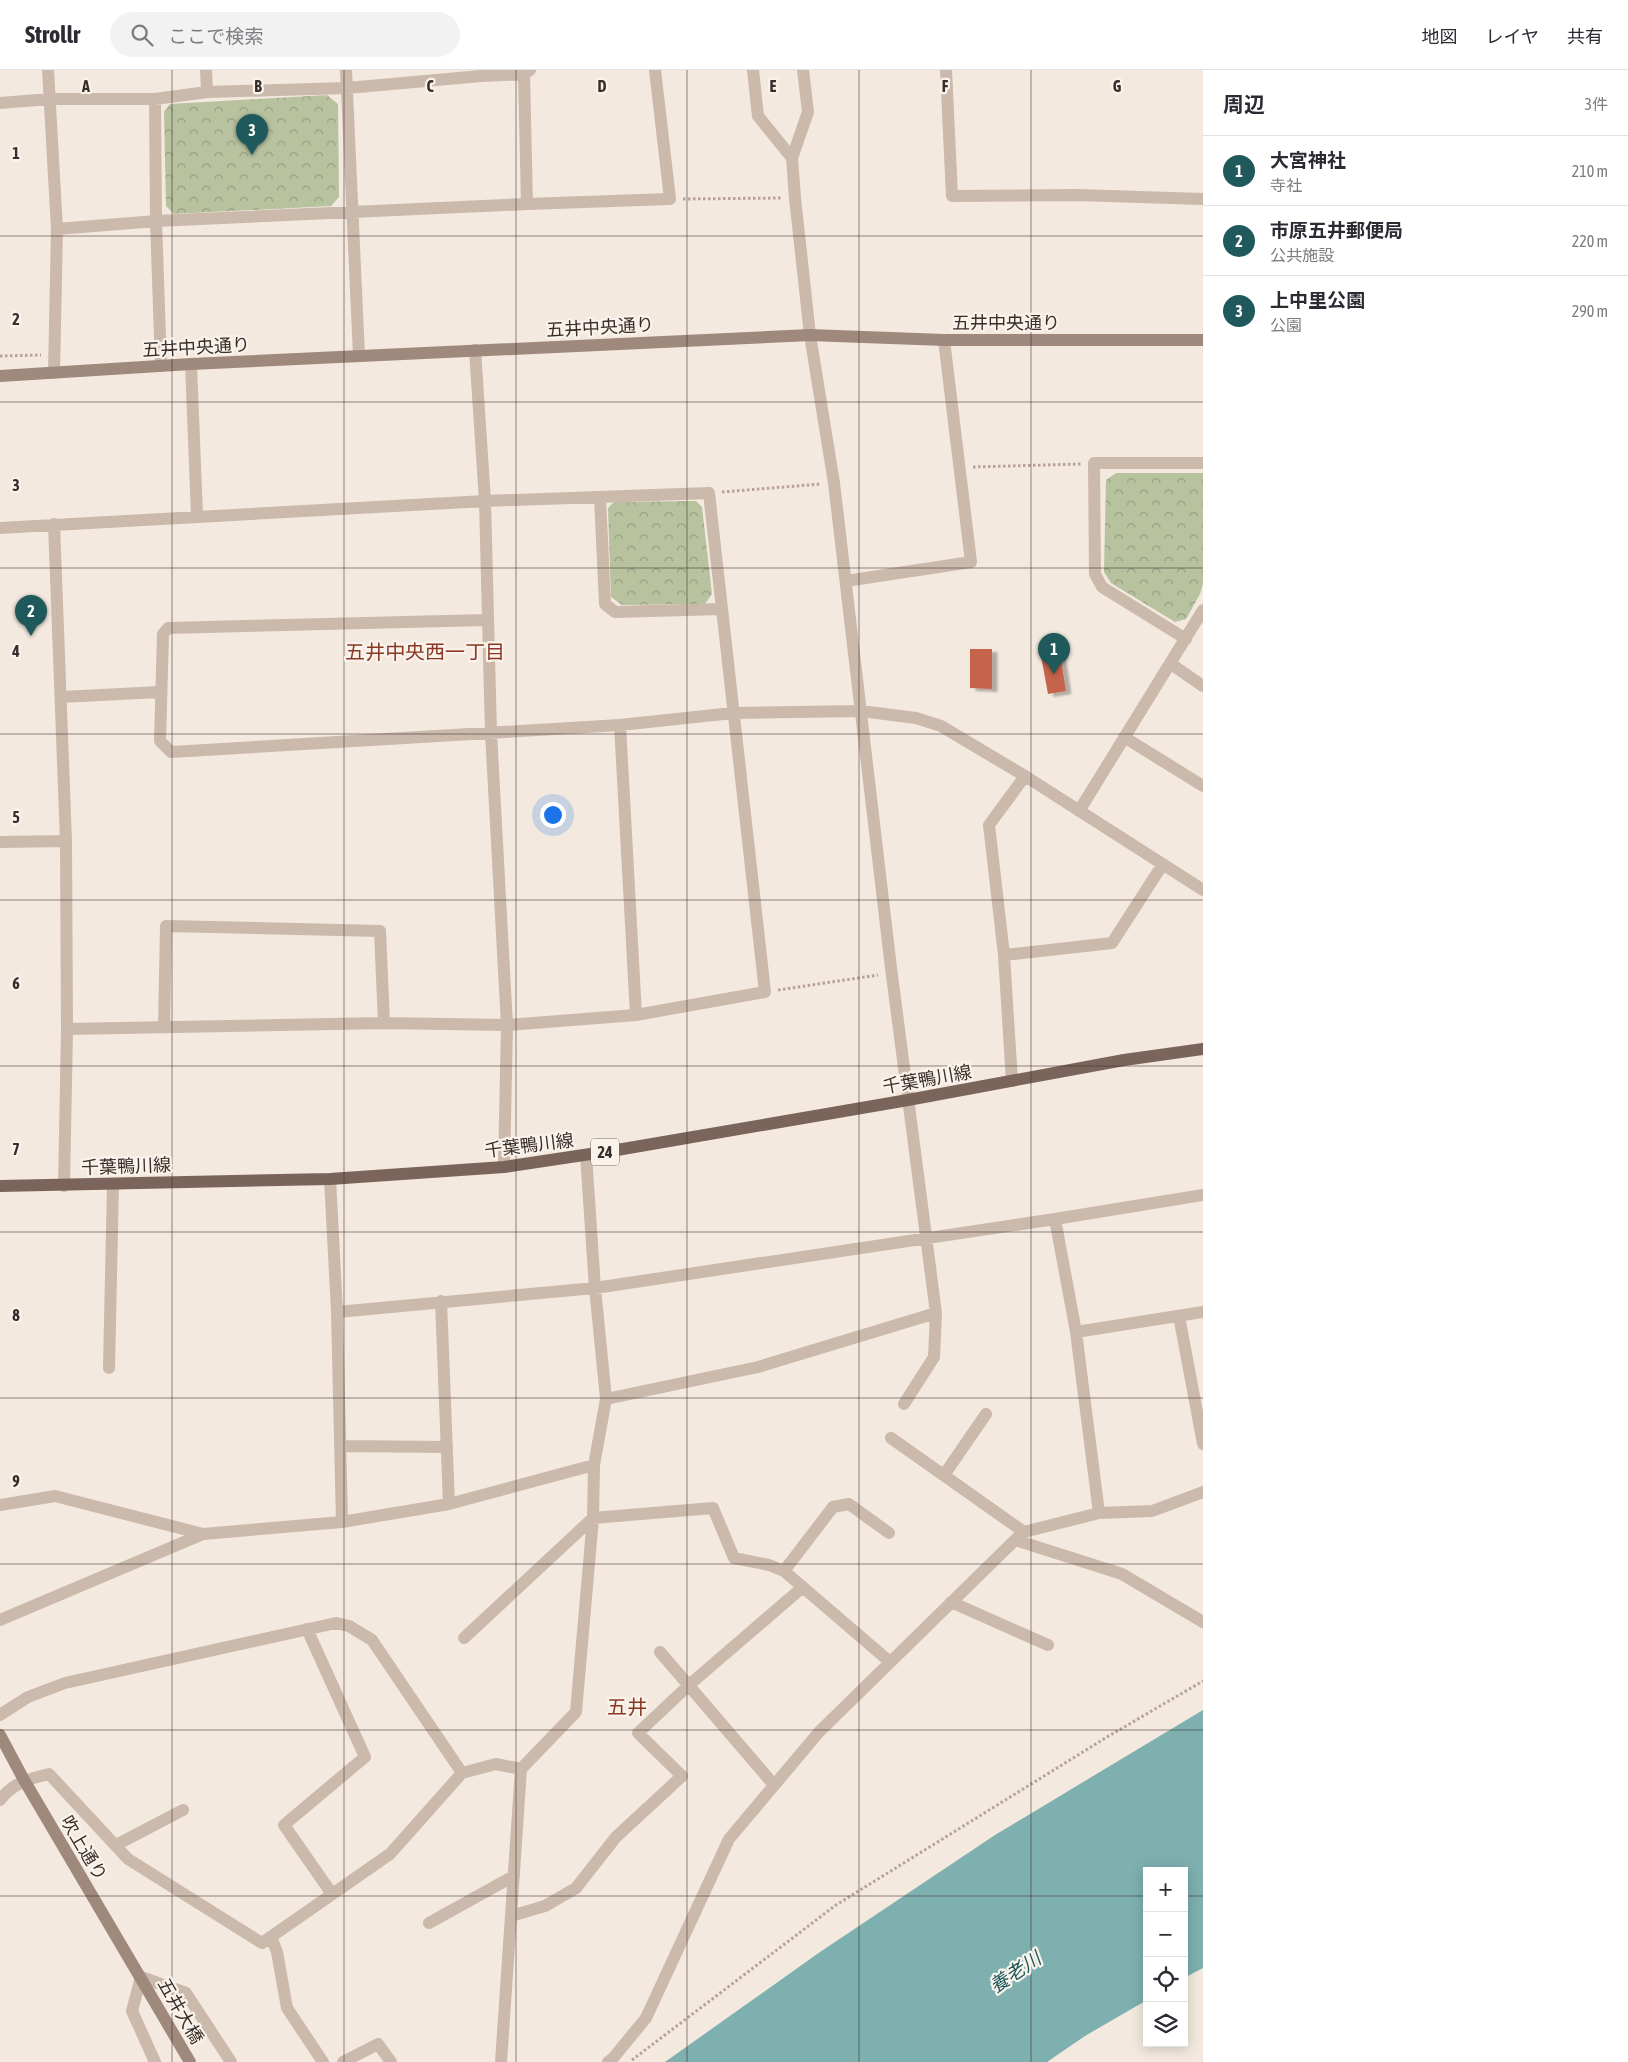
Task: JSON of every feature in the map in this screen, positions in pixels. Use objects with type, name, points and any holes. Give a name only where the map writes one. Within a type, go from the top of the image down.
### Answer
[{"type":"main road","name":"千葉鴨川線","points":[[0,1186],[64,1186],[330,1178],[504,1167],[586,1155],[908,1100],[1124,1060],[1203,1049]]},
{"type":"street","points":[[48,70],[57,229],[54,373]]},
{"type":"street","points":[[206,70],[207,92]]},
{"type":"street","points":[[346,70],[358,356]]},
{"type":"street","points":[[57,229],[156,222],[670,199],[655,70]]},
{"type":"street","points":[[753,70],[758,116],[792,158]]},
{"type":"street","points":[[803,70],[808,112],[792,158],[795,198],[810,335],[834,483],[892,973],[936,1312],[934,1357],[904,1404]]},
{"type":"street","points":[[946,70],[952,196],[1077,195],[1203,199]]},
{"type":"street","points":[[0,103],[50,99],[155,99],[207,92],[347,88],[481,73],[527,72],[526,204]]},
{"type":"street","points":[[155,99],[156,222],[161,366]]},
{"type":"street","name":"五井中央通り","points":[[0,376],[191,364],[810,335],[944,340],[1203,340]]},
{"type":"street","points":[[846,581],[971,562],[944,340]]},
{"type":"street","points":[[475,350],[485,501],[491,733],[507,1025],[504,1167]]},
{"type":"street","points":[[191,364],[197,516]]},
{"type":"street","points":[[1186,639],[1102,587],[1095,574],[1094,464],[1203,463]]},
{"type":"street","points":[[0,528],[485,501],[709,493],[765,992],[636,1015],[507,1025],[384,1023],[67,1029]]},
{"type":"street","points":[[600,497],[605,604],[615,612],[722,609]]},
{"type":"street","points":[[54,524],[66,841],[67,1029],[64,1186]]},
{"type":"street","points":[[1079,812],[1203,610]]},
{"type":"street","points":[[487,620],[168,628],[162,634],[160,741],[170,752],[620,725],[734,713],[861,711],[916,718],[941,726],[1025,776],[1203,890]]},
{"type":"street","points":[[1171,664],[1203,686]]},
{"type":"street","points":[[61,697],[160,692]]},
{"type":"street","points":[[620,725],[636,1015]]},
{"type":"street","points":[[1124,737],[1203,786]]},
{"type":"street","points":[[1012,1081],[1004,956],[989,825],[1025,776]]},
{"type":"street","points":[[0,842],[66,841]]},
{"type":"street","points":[[1004,956],[1112,943],[1164,864]]},
{"type":"street","points":[[164,1026],[166,926],[380,931],[384,1023]]},
{"type":"street","points":[[501,2062],[521,1769],[576,1712],[593,1518],[594,1465],[606,1399],[595,1288],[586,1155]]},
{"type":"street","points":[[330,1178],[337,1312],[342,1522]]},
{"type":"street","points":[[108,1368],[113,1184]]},
{"type":"street","points":[[337,1312],[595,1288],[927,1239],[1203,1195]]},
{"type":"street","points":[[1056,1219],[1076,1332],[1099,1513]]},
{"type":"street","points":[[441,1301],[449,1504]]},
{"type":"street","points":[[606,1399],[758,1367],[936,1312]]},
{"type":"street","points":[[1076,1332],[1203,1312]]},
{"type":"street","points":[[1179,1316],[1203,1444]]},
{"type":"street","points":[[944,1475],[986,1414]]},
{"type":"street","points":[[891,1438],[944,1475],[1019,1536],[1122,1574],[1203,1622]]},
{"type":"street","points":[[340,1446],[447,1447]]},
{"type":"street","points":[[0,1620],[203,1534],[342,1522],[449,1504],[594,1465]]},
{"type":"street","points":[[608,2062],[646,2018],[729,1839],[819,1732],[1019,1536],[1099,1513],[1152,1511],[1203,1492]]},
{"type":"street","points":[[0,1505],[55,1496],[203,1534]]},
{"type":"street","points":[[784,1571],[832,1507],[849,1504],[889,1534]]},
{"type":"street","points":[[464,1638],[593,1518],[713,1508],[734,1558],[769,1565],[784,1571],[890,1662]]},
{"type":"street","points":[[511,1916],[545,1906],[576,1888],[616,1836],[682,1776],[638,1733],[803,1587]]},
{"type":"street","points":[[951,1602],[1048,1645]]},
{"type":"street","points":[[0,1715],[28,1697],[64,1683],[336,1623],[349,1626],[372,1640],[462,1773]]},
{"type":"street","points":[[306,1629],[366,1758],[284,1825],[332,1894]]},
{"type":"street","points":[[660,1652],[774,1785]]},
{"type":"street","name":"吹上通り","points":[[0,1735],[24,1780],[141,1977]]},
{"type":"street","points":[[0,1800],[7,1791],[24,1780],[49,1774],[128,1859],[262,1943],[390,1854],[462,1773],[496,1764],[521,1769]]},
{"type":"street","points":[[116,1846],[184,1810]]},
{"type":"street","points":[[429,1923],[514,1876]]},
{"type":"street","points":[[271,1937],[277,1952],[288,2008],[322,2062]]},
{"type":"street","points":[[154,2062],[132,2011],[141,1977],[186,1993],[231,2062]]},
{"type":"street","name":"五井大橋","points":[[141,1977],[190,2062]]},
{"type":"street","points":[[344,2062],[378,2044],[391,2062]]},
{"type":"path","points":[[670,199],[795,198]]},
{"type":"path","points":[[0,356],[41,355]]},
{"type":"path","points":[[959,467],[1094,464]]},
{"type":"path","points":[[709,493],[834,483]]},
{"type":"path","points":[[765,992],[892,973]]},
{"type":"path","points":[[629,2062],[836,1904],[1107,1737],[1203,1681]]},
{"type":"green space","points":[[327,95],[338,104],[339,197],[331,206],[174,214],[166,206],[164,112],[170,104]]},
{"type":"green space","points":[[1116,473],[1203,473],[1203,584],[1200,594],[1186,619],[1175,622],[1111,583],[1104,572],[1106,480]]},
{"type":"green space","points":[[696,501],[702,507],[712,594],[705,604],[622,605],[611,597],[608,508],[614,502]]},
{"type":"water","name":"養老川","points":[[1203,1710],[1203,1968],[1188,1976],[1188,1867],[1143,1867],[1143,2002],[1085,2036],[1047,2062],[665,2062],[820,1952],[995,1835]]},
{"type":"building","points":[[970,649],[992,649],[992,689],[970,688]]},
{"type":"building","points":[[1060,653],[1066,691],[1048,694],[1041,656]]},
{"type":"place","name":"上中里公園","points":[[252,155]]},
{"type":"place","name":"市原五井郵便局","points":[[31,636]]},
{"type":"place","name":"大宮神社","points":[[1054,674]]},
{"type":"district","name":"五井中央西一丁目","points":[[425,651]]},
{"type":"district","name":"五井","points":[[627,1706]]}]
